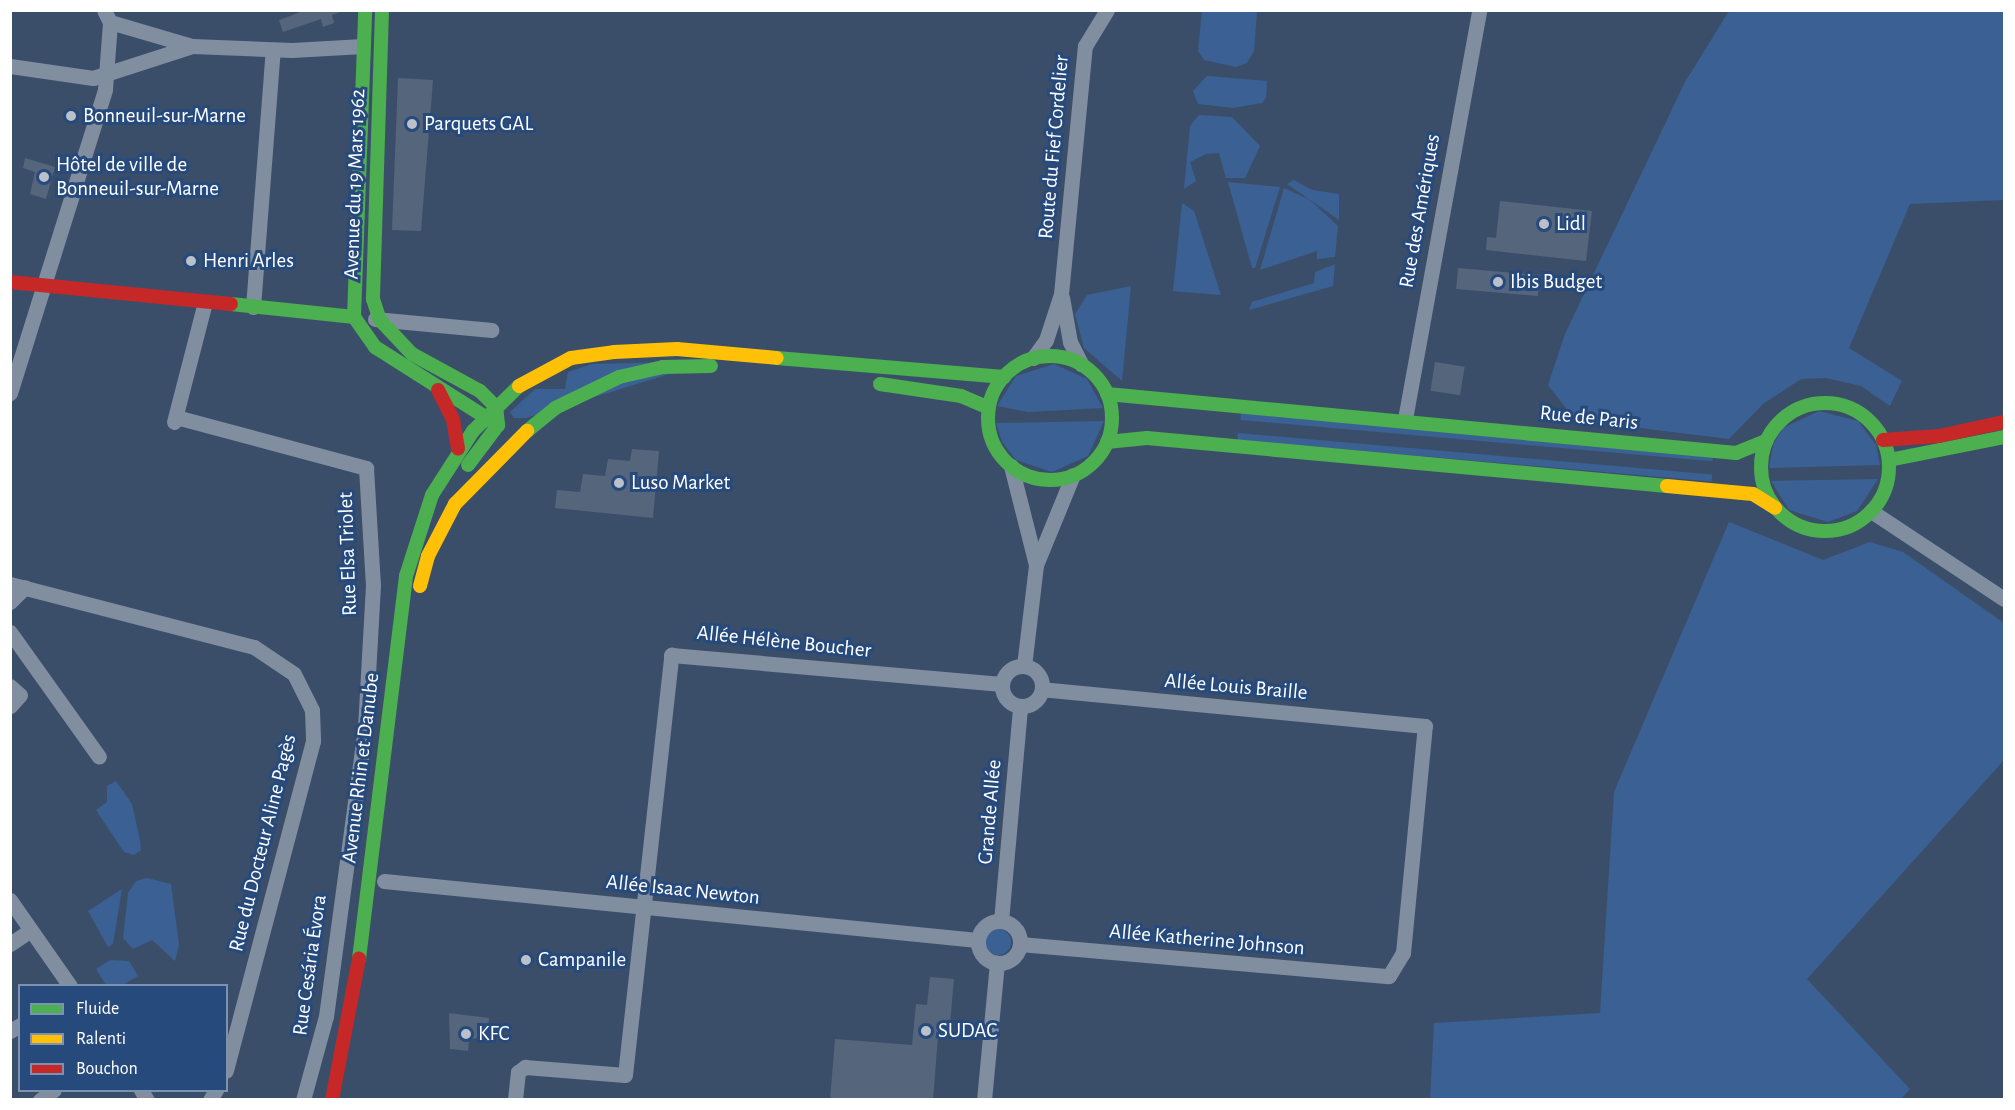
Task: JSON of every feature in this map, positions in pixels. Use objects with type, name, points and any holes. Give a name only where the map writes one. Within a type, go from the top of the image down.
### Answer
[{"type":"main road","name":"Avenue du 19 Mars 1962","points":[[354,317],[365,10]]},
{"type":"main road","name":"Avenue du 19 Mars 1962","points":[[380,320],[372,280],[382,10]]},
{"type":"main road","points":[[10,282],[354,317],[375,347],[438,390],[519,437]]},
{"type":"main road","points":[[380,320],[412,354],[480,391],[496,407]]},
{"type":"main road","points":[[442,523],[450,489],[492,421],[496,407],[511,391],[571,358],[667,350],[1004,377]]},
{"type":"main road","points":[[1050,356],[1082,364],[1107,394],[1112,415],[1107,442],[1098,457],[1073,475],[1032,477],[1011,466],[989,432],[988,408],[1004,377],[1033,358],[1050,356]]},
{"type":"main road","points":[[442,523],[519,437],[590,389],[663,367],[706,366],[859,381],[961,396],[988,408]]},
{"type":"main road","points":[[438,390],[453,420],[458,449]]},
{"type":"main road","points":[[480,391],[511,391]]},
{"type":"main road","name":"Rue de Paris","points":[[1107,394],[1405,419],[1736,453],[1766,441]]},
{"type":"main road","points":[[1107,442],[1147,438],[1753,494],[1803,527],[1822,530],[1852,525],[1871,511],[1886,486],[1888,460],[1883,440],[1859,412],[1824,403],[1789,413],[1766,441],[1761,475],[1775,508]]},
{"type":"main road","name":"Avenue Rhin et Danube","points":[[332,1100],[352,1017],[406,576],[419,527],[458,449],[492,421]]},
{"type":"main road","points":[[1883,440],[1939,436],[2004,422]]},
{"type":"main road","points":[[1888,460],[2004,437]]},
{"type":"main road","name":"Avenue Rhin et Danube","points":[[371,985],[420,582],[442,523]]},
{"type":"main road","points":[[347,1100],[352,1083]]},
{"type":"street","name":"Route du Fief Cordelier","points":[[1033,358],[1046,340],[1061,294],[1085,46],[1107,10]]},
{"type":"street","name":"Rue des Amériques","points":[[1405,419],[1479,10]]},
{"type":"street","points":[[10,393],[105,74],[107,16],[192,45],[273,50],[363,45]]},
{"type":"street","points":[[10,66],[82,79],[105,74],[192,45]]},
{"type":"street","points":[[253,307],[273,50]]},
{"type":"street","name":"Route du Fief Cordelier","points":[[1061,294],[1070,342],[1082,364]]},
{"type":"street","name":"Rue Elsa Triolet","points":[[205,302],[175,420],[366,468],[373,585],[366,728]]},
{"type":"street","points":[[354,317],[491,330]]},
{"type":"street","points":[[1011,466],[1036,565]]},
{"type":"street","points":[[1024,666],[1036,565],[1073,475]]},
{"type":"street","points":[[1871,511],[2004,599]]},
{"type":"street","points":[[10,602],[18,585]]},
{"type":"street","name":"Rue du Docteur Aline Pagès","points":[[18,585],[254,646],[294,674],[312,710],[313,741],[228,1063]]},
{"type":"street","points":[[10,632],[99,757]]},
{"type":"street","name":"Allée Hélène Boucher","points":[[644,907],[671,655],[1002,684]]},
{"type":"street","points":[[1024,666],[1038,674],[1042,688],[1035,702],[1020,707],[1006,699],[1002,684],[1010,671],[1024,666]]},
{"type":"street","points":[[10,686],[20,695],[10,706]]},
{"type":"street","name":"Allée Louis Braille","points":[[1042,688],[1425,726],[1403,953],[1389,976]]},
{"type":"street","name":"Grande Allée","points":[[1001,921],[1020,707]]},
{"type":"street","name":"Rue Cesária Évora","points":[[303,1100],[326,1016],[366,728]]},
{"type":"street","name":"Allée Isaac Newton","points":[[384,881],[977,940]]},
{"type":"street","points":[[10,900],[69,984]]},
{"type":"street","points":[[515,1100],[518,1072],[525,1067],[625,1075],[644,907]]},
{"type":"street","points":[[1001,921],[1016,928],[1020,944],[1012,958],[997,963],[982,956],[977,940],[985,926],[1001,921]]},
{"type":"street","points":[[10,944],[31,930]]},
{"type":"street","name":"Allée Katherine Johnson","points":[[1020,944],[1389,976]]},
{"type":"street","points":[[984,1100],[997,963]]},
{"type":"shaded area","points":[[1202,10],[1257,11],[1254,51],[1247,63],[1236,67],[1204,60],[1198,51]]},
{"type":"shaded area","points":[[1729,11],[2004,11],[2004,200],[1910,204],[1849,348],[1902,381],[1890,406],[1861,386],[1826,378],[1801,379],[1763,404],[1729,439],[1575,420],[1548,385],[1565,334],[1685,82]]},
{"type":"shaded area","points":[[1207,76],[1267,81],[1266,98],[1262,103],[1233,108],[1198,104],[1193,91]]},
{"type":"shaded area","points":[[1199,115],[1232,117],[1260,146],[1245,178],[1226,178],[1219,153],[1206,154],[1190,162],[1196,181],[1184,189],[1190,126]]},
{"type":"shaded area","points":[[1294,180],[1312,190],[1339,194],[1339,220],[1287,184]]},
{"type":"shaded area","points":[[1228,182],[1280,187],[1255,268],[1252,268]]},
{"type":"shaded area","points":[[1284,188],[1310,200],[1338,226],[1335,257],[1317,259],[1317,251],[1260,270]]},
{"type":"shaded area","points":[[1182,203],[1194,211],[1221,295],[1173,291]]},
{"type":"shaded area","points":[[1335,264],[1333,286],[1249,310],[1252,302],[1314,283],[1315,272]]},
{"type":"shaded area","points":[[1131,286],[1122,381],[1084,348],[1075,314],[1087,295]]},
{"type":"shaded area","points":[[712,361],[526,418],[514,418],[510,412],[535,389],[565,389],[568,372],[592,364]]},
{"type":"shaded area","points":[[1054,364],[1087,379],[1103,408],[1028,412],[997,406],[1016,376]]},
{"type":"shaded area","points":[[1819,411],[1858,421],[1876,445],[1880,465],[1769,468],[1773,445],[1783,428]]},
{"type":"shaded area","points":[[1241,412],[1713,453],[1712,461],[1240,420]]},
{"type":"shaded area","points":[[1104,421],[1088,456],[1052,472],[1016,460],[1002,442],[996,423]]},
{"type":"shaded area","points":[[1238,433],[1712,474],[1712,481],[1237,440]]},
{"type":"shaded area","points":[[1878,479],[1857,511],[1828,522],[1789,510],[1771,481]]},
{"type":"shaded area","points":[[1729,522],[1823,560],[1870,542],[1903,552],[2004,623],[2004,760],[1807,979],[1910,1089],[1900,1100],[1430,1099],[1434,1023],[1600,1013],[1614,792]]},
{"type":"shaded area","points":[[116,781],[132,804],[141,850],[134,855],[124,852],[96,810],[107,802],[107,786]]},
{"type":"shaded area","points":[[147,878],[171,884],[179,945],[175,961],[152,940],[133,949],[123,938],[128,893],[136,881]]},
{"type":"shaded area","points":[[122,889],[113,944],[108,947],[88,911]]},
{"type":"shaded area","points":[[998,929],[1007,933],[1011,942],[1007,951],[998,955],[989,951],[985,942],[989,933]]},
{"type":"shaded area","points":[[110,960],[129,961],[138,976],[125,984],[105,984],[96,969]]},
{"type":"building","points":[[306,10],[340,10],[340,12],[332,15],[334,23],[323,27],[321,19],[283,32],[279,20]]},
{"type":"building","points":[[398,78],[433,80],[421,231],[392,230]]},
{"type":"building","name":"Hôtel de ville de Bonneuil-sur-Marne","points":[[25,158],[55,167],[46,199],[30,194],[35,172],[23,168]]},
{"type":"building","name":"Lidl","points":[[1500,201],[1592,211],[1586,261],[1486,250],[1487,237],[1496,238]]},
{"type":"building","name":"Ibis Budget","points":[[1458,268],[1540,275],[1538,296],[1456,289]]},
{"type":"building","points":[[1435,362],[1465,367],[1460,395],[1430,391]]},
{"type":"building","name":"Luso Market","points":[[632,449],[659,451],[653,518],[555,508],[557,490],[580,492],[583,474],[605,476],[608,459],[630,461]]},
{"type":"building","name":"SUDAC","points":[[930,977],[954,979],[950,1023],[939,1023],[933,1100],[830,1100],[835,1039],[912,1045],[916,1004],[927,1005]]},
{"type":"building","name":"KFC","points":[[449,1013],[489,1018],[487,1037],[469,1039],[468,1051],[450,1049]]},
{"type":"traffic: fast","points":[[354,317],[365,10]]},
{"type":"traffic: fast","points":[[382,10],[373,299],[380,320],[412,354],[480,391]]},
{"type":"traffic: fast","points":[[231,304],[354,317],[375,347],[498,425]]},
{"type":"traffic: fast","points":[[1050,356],[1074,361],[1094,374],[1107,394],[1112,418],[1107,442],[1094,462],[1074,475],[1050,480],[1026,475],[1006,462],[993,442],[988,418],[993,394],[1006,374],[1026,361],[1050,356]]},
{"type":"traffic: fast","points":[[777,358],[1004,377]]},
{"type":"traffic: fast","points":[[527,431],[555,408],[619,377],[663,367],[711,366]]},
{"type":"traffic: fast","points":[[880,384],[961,396],[989,408]]},
{"type":"traffic: fast","points":[[359,959],[406,576],[432,495],[473,431],[519,386]]},
{"type":"traffic: fast","points":[[468,465],[498,425],[496,407],[480,391]]},
{"type":"traffic: fast","points":[[1107,394],[1736,453],[1766,441]]},
{"type":"traffic: fast","points":[[1825,403],[1849,408],[1870,422],[1884,443],[1889,467],[1884,491],[1870,512],[1849,526],[1825,531],[1801,526],[1780,512],[1766,491],[1761,467],[1766,443],[1780,422],[1801,408],[1825,403]]},
{"type":"traffic: fast","points":[[1889,460],[2004,437]]},
{"type":"traffic: fast","points":[[1107,442],[1147,438],[1667,486]]},
{"type":"traffic: slow","points":[[519,386],[571,358],[614,352],[677,349],[777,358]]},
{"type":"traffic: slow","points":[[420,586],[428,556],[455,504],[527,431]]},
{"type":"traffic: slow","points":[[1667,486],[1753,494],[1775,508]]},
{"type":"traffic: jam","points":[[10,282],[231,304]]},
{"type":"traffic: jam","points":[[438,390],[453,420],[458,449]]},
{"type":"traffic: jam","points":[[1883,440],[1939,436],[2004,422]]},
{"type":"traffic: jam","points":[[332,1100],[359,959]]},
{"type":"place","name":"Bonneuil-sur-Marne","points":[[71,116]]},
{"type":"place","name":"Parquets GAL","points":[[412,124]]},
{"type":"place","name":"Hôtel de ville de Bonneuil-sur-Marne","points":[[44,177]]},
{"type":"place","name":"Lidl","points":[[1544,224]]},
{"type":"place","name":"Henri Arles","points":[[191,261]]},
{"type":"place","name":"Ibis Budget","points":[[1498,282]]},
{"type":"place","name":"Luso Market","points":[[619,483]]},
{"type":"place","name":"Campanile","points":[[526,960]]},
{"type":"place","name":"SUDAC","points":[[926,1031]]},
{"type":"place","name":"KFC","points":[[466,1034]]}]
